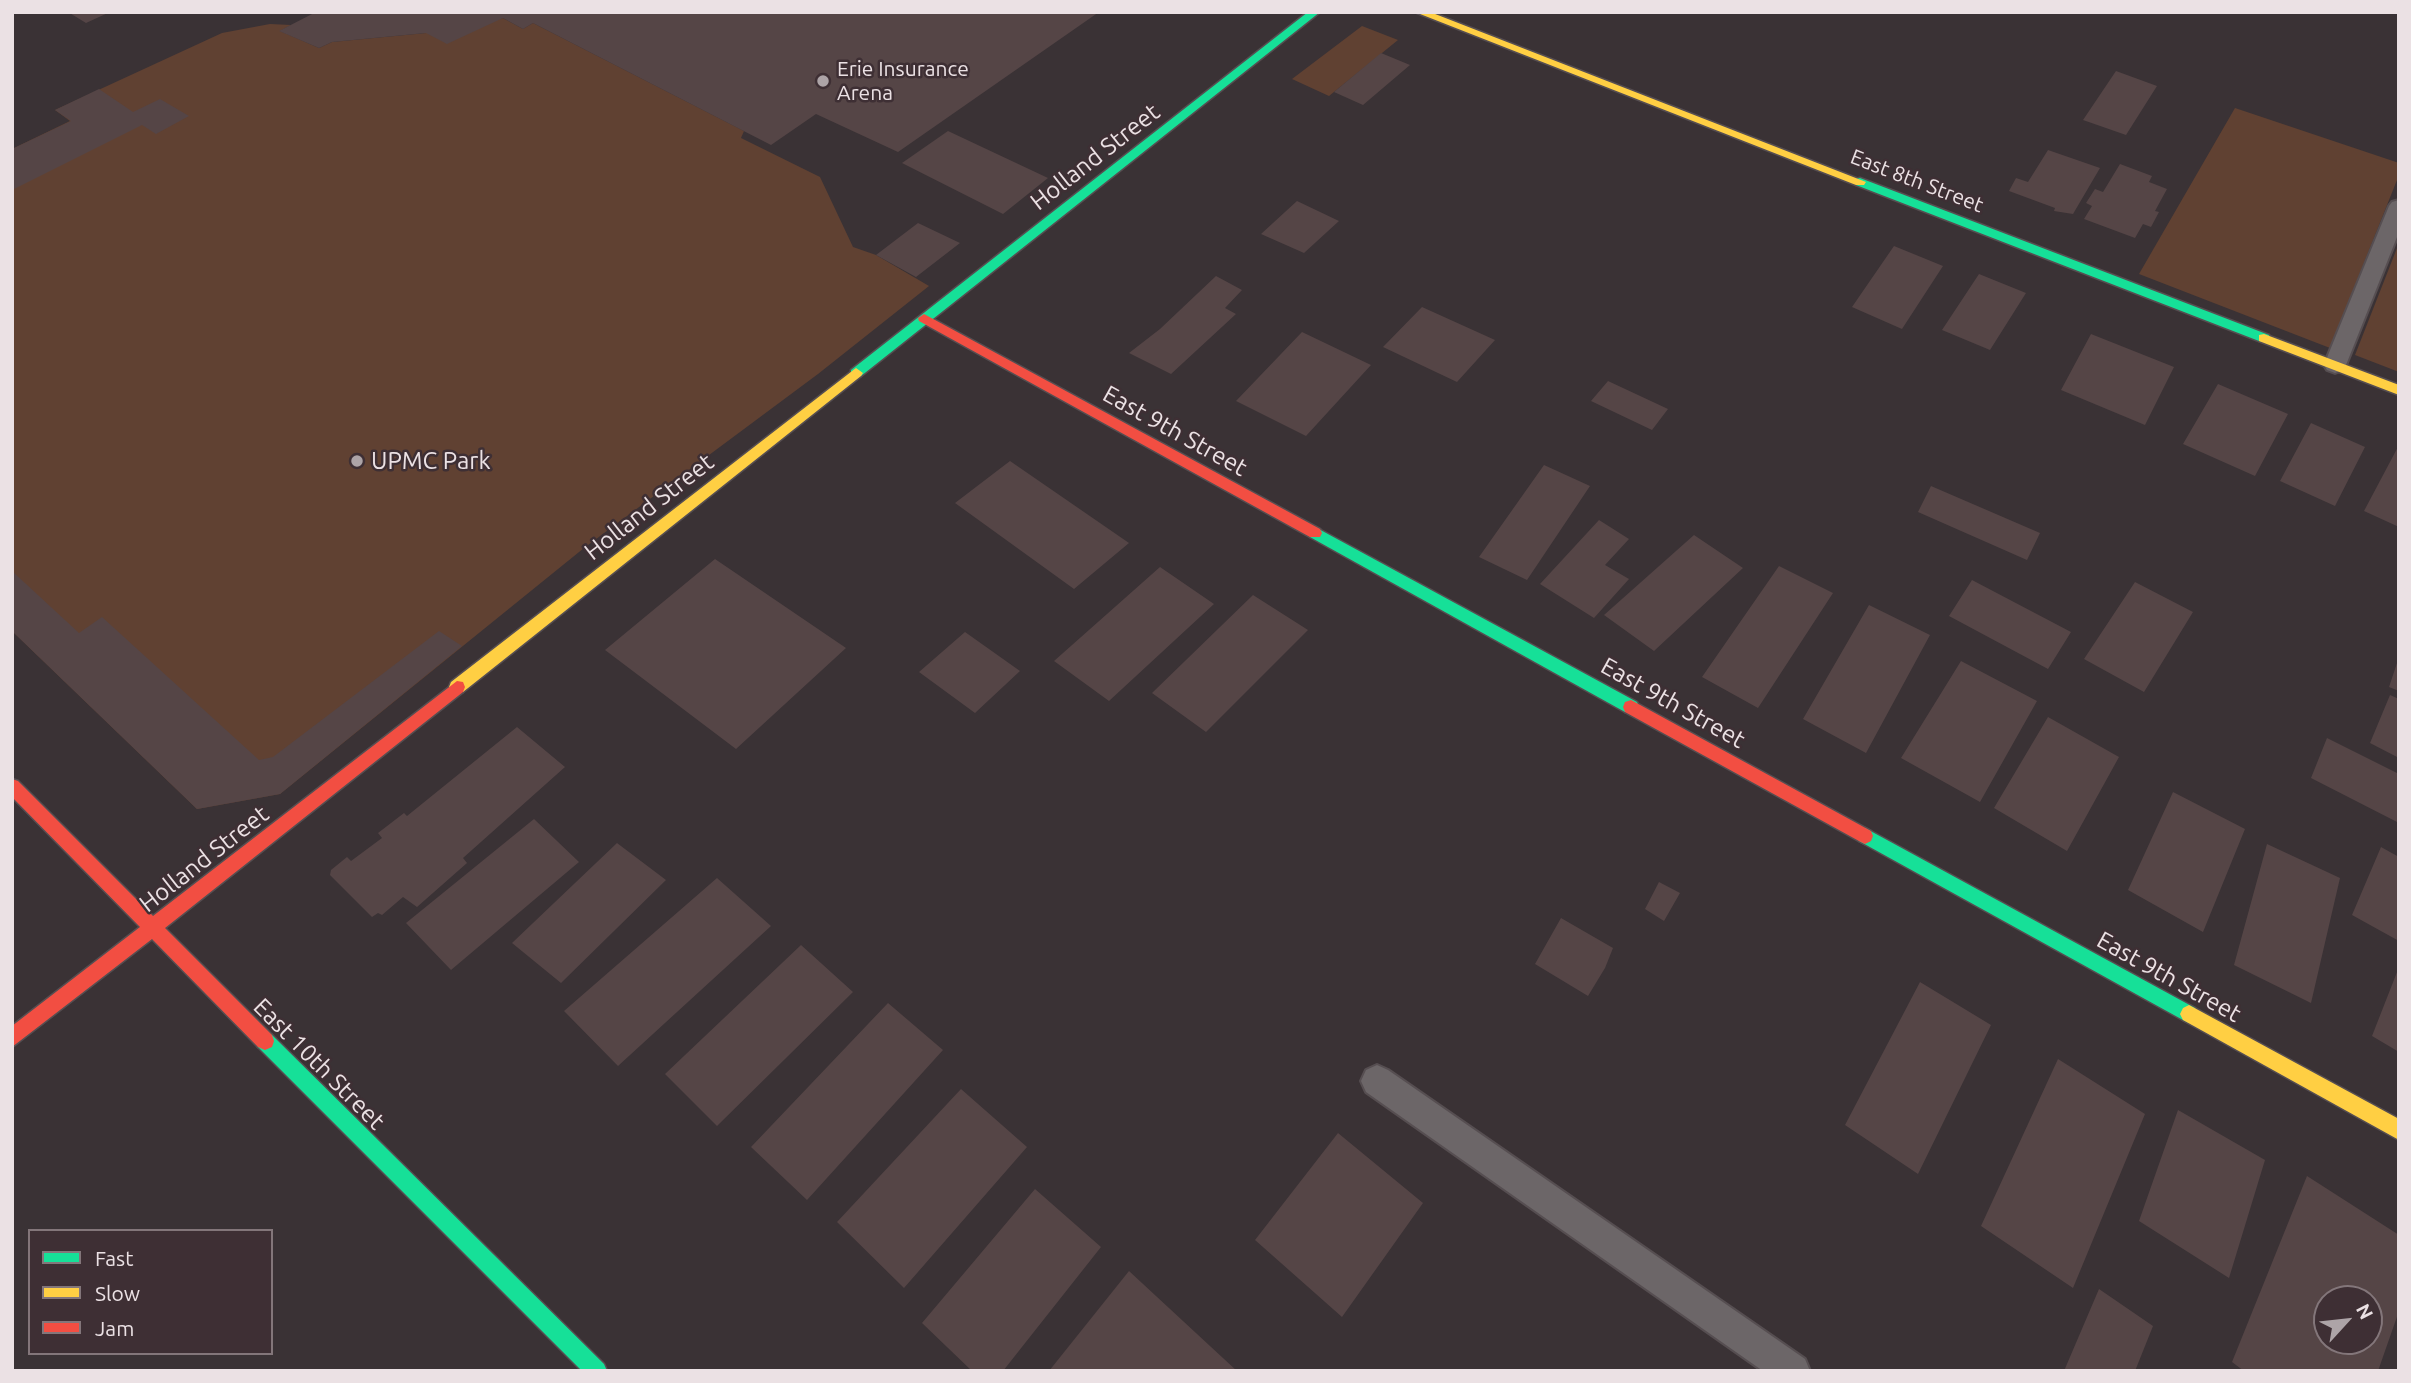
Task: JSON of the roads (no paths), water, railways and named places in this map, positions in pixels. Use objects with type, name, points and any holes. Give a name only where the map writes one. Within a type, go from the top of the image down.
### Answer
[{"type":"street","name":"Holland Street","points":[[12,1038],[1315,12]]},
{"type":"street","name":"East 8th Street","points":[[1420,12],[2399,390]]},
{"type":"street","name":"East 9th Street","points":[[924,318],[2399,1130]]},
{"type":"street","name":"East 10th Street","points":[[12,786],[152,929],[597,1371]]},
{"type":"lane","points":[[2335,365],[2399,206]]},
{"type":"lane","points":[[1377,1081],[1793,1371]]},
{"type":"place","name":"Erie Insurance Arena","points":[[823,81]]},
{"type":"place","name":"UPMC Park","points":[[357,461]]}]
